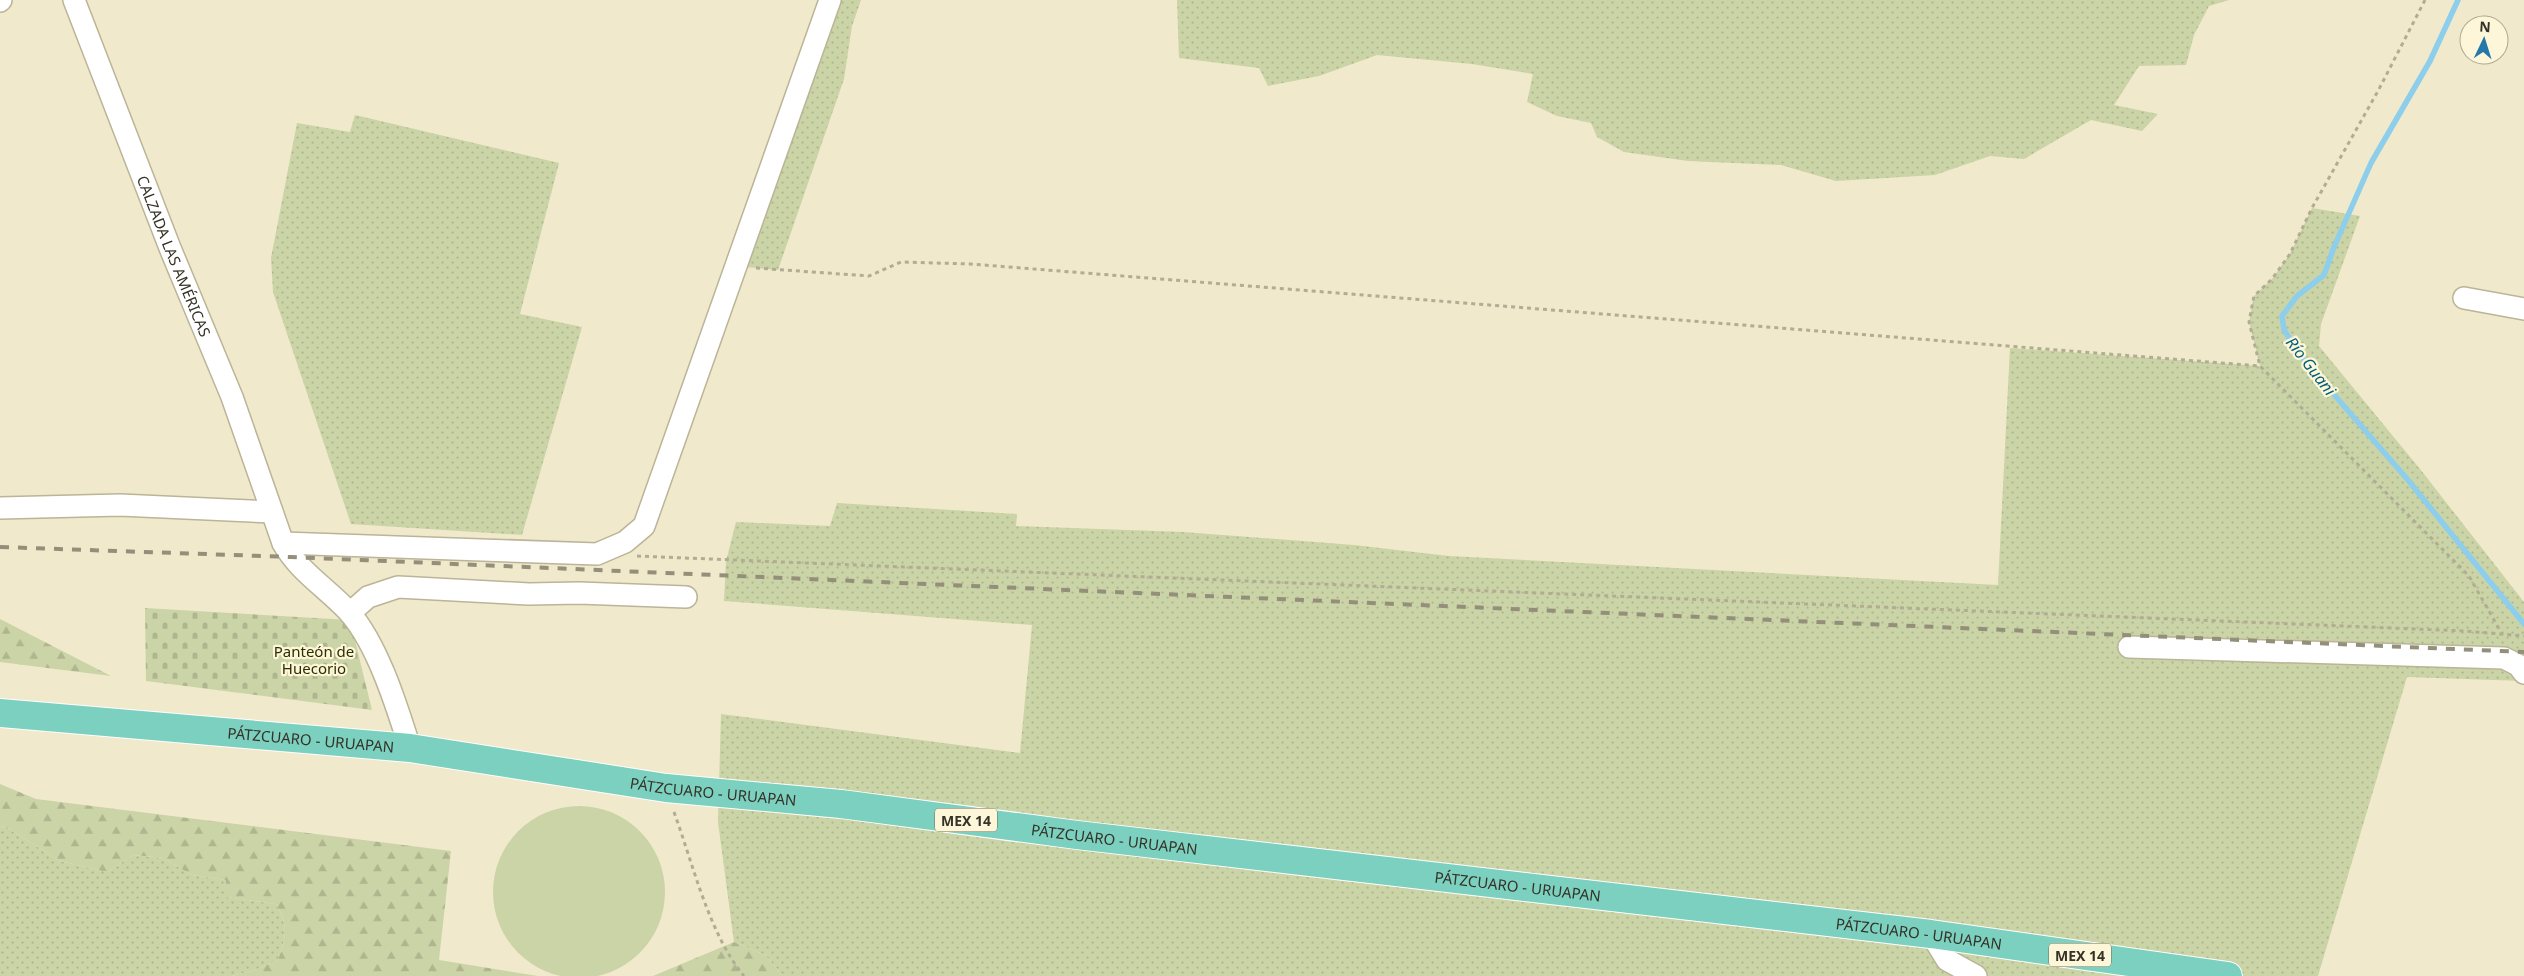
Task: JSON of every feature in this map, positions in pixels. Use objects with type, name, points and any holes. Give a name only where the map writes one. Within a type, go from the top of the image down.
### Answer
[{"type":"main road","name":"PÁTZCUARO - URUAPAN","points":[[0,714],[410,748],[666,788],[841,804],[1106,838],[1931,934],[2228,976]]},
{"type":"street","name":"CALZADA LAS AMÉRICAS","points":[[74,0],[170,248],[232,397],[283,543],[291,557],[350,614],[372,649],[393,693],[410,748]]},
{"type":"street","points":[[283,543],[597,554],[625,542],[644,526],[830,0]]},
{"type":"street","points":[[2464,298],[2524,309]]},
{"type":"street","points":[[0,508],[120,505],[272,512]]},
{"type":"street","points":[[350,614],[368,597],[398,587],[529,594],[579,593],[686,597]]},
{"type":"street","points":[[2129,647],[2504,658],[2518,666],[2524,673]]},
{"type":"street","points":[[1931,934],[1947,960],[1976,976]]},
{"type":"path","points":[[2425,0],[2378,91],[2312,208],[2290,254],[2272,279],[2254,296],[2249,322],[2260,366],[2469,576],[2502,634]]},
{"type":"path","points":[[778,270],[869,276],[901,262],[971,264],[2260,366]]},
{"type":"path","points":[[597,554],[2465,631],[2524,636]]},
{"type":"path","points":[[666,788],[717,933],[732,962],[744,976]]},
{"type":"green space","points":[[830,0],[861,0],[852,26],[844,79],[778,270],[736,266]]},
{"type":"green space","points":[[1177,0],[2229,0],[2209,6],[2194,35],[2186,65],[2139,66],[2114,105],[2158,114],[2142,131],[2091,120],[2024,159],[1990,156],[1935,175],[1836,181],[1781,165],[1688,161],[1624,152],[1597,137],[1591,123],[1557,116],[1527,102],[1533,74],[1472,64],[1377,55],[1319,76],[1268,86],[1259,68],[1179,58]]},
{"type":"green space","points":[[355,115],[559,163],[520,314],[582,327],[522,535],[351,524],[273,292],[271,258],[297,123],[350,132]]},
{"type":"green space","points":[[2312,208],[2360,216],[2321,324],[2319,346],[2420,469],[2524,602],[2524,681],[2407,677],[2318,976],[783,976],[765,955],[734,942],[718,822],[721,714],[1020,753],[1032,625],[724,601],[726,561],[736,522],[830,526],[837,503],[1017,514],[1016,526],[1183,532],[1354,545],[1449,556],[1998,585],[2010,348],[2260,366],[2249,322],[2254,296],[2272,279],[2290,254]]},
{"type":"green space","name":"Panteón de Huecorio","points":[[145,608],[350,620],[372,710],[146,681]]},
{"type":"green space","points":[[0,619],[111,676],[0,662]]},
{"type":"green space","points":[[0,784],[36,799],[451,851],[439,960],[538,976],[232,976],[255,970],[278,960],[285,932],[283,919],[276,904],[226,897],[226,880],[192,875],[163,858],[133,855],[107,872],[60,861],[6,827],[0,826]]},
{"type":"green space","points":[[579,806],[596,808],[612,813],[640,831],[658,859],[663,875],[665,892],[663,909],[658,925],[640,953],[612,971],[596,976],[579,978],[562,976],[546,971],[518,953],[500,925],[495,909],[493,892],[495,875],[500,859],[518,831],[546,813],[562,808]]},
{"type":"green space","points":[[0,826],[6,827],[60,861],[107,872],[133,855],[163,858],[192,875],[226,880],[226,897],[276,904],[283,919],[285,932],[278,960],[255,970],[232,976],[0,976]]},
{"type":"green space","points":[[734,942],[765,955],[783,976],[653,976]]},
{"type":"waterway","name":"Río Guani","points":[[2458,0],[2430,61],[2371,163],[2334,247],[2324,275],[2297,296],[2282,316],[2284,330],[2304,360],[2408,480],[2524,624]]},
{"type":"railway","points":[[0,547],[291,557],[2524,652]]}]
